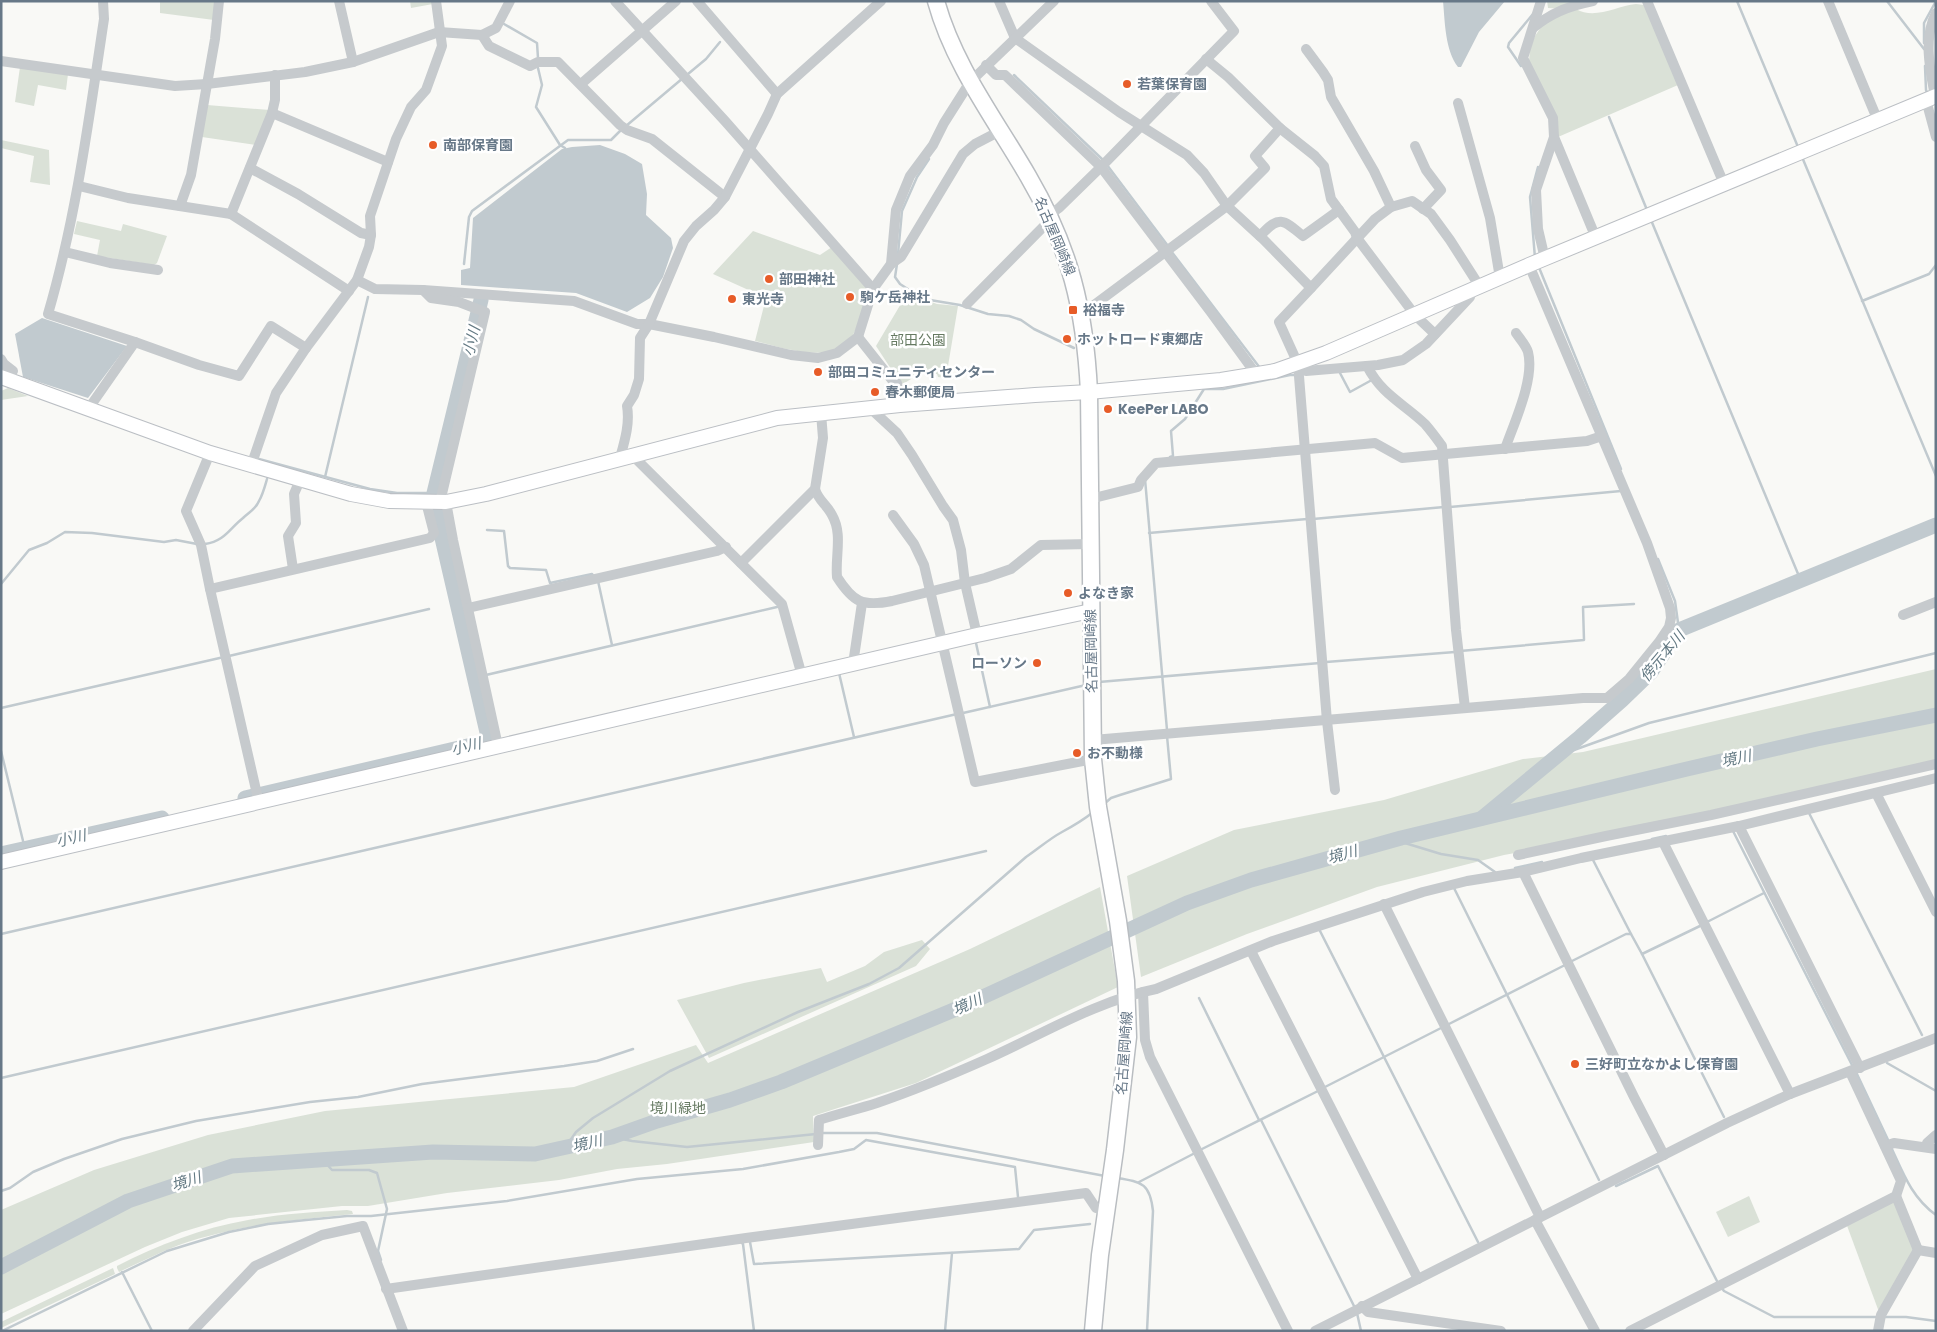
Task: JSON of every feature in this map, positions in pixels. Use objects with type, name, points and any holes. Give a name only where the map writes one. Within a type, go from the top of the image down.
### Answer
[{"type":"main road","name":"名古屋岡崎線","points":[[936,1],[946,30],[970,82],[1028,176],[1050,217],[1065,251],[1082,314],[1088,355],[1090,392],[1093,759],[1098,807],[1127,989],[1128,1037],[1100,1255],[1094,1331]]},
{"type":"street","points":[[103,1],[104,19],[79,186],[65,252],[48,314],[199,365],[239,376],[270,326],[306,348]]},
{"type":"street","points":[[180,206],[191,175],[215,39],[219,1]]},
{"type":"street","points":[[339,1],[353,62]]},
{"type":"street","points":[[251,466],[276,393],[306,348],[357,280],[369,247],[370,216],[396,138],[411,107],[426,90],[442,46],[436,1]]},
{"type":"street","points":[[1,61],[174,86],[207,84],[305,72],[353,62],[439,32],[482,35],[496,28],[510,1]]},
{"type":"street","points":[[615,1],[750,149],[873,289]]},
{"type":"street","points":[[581,84],[676,1]]},
{"type":"street","points":[[697,1],[777,94]]},
{"type":"street","points":[[626,456],[629,417],[627,406],[634,394],[639,379],[640,338],[649,324],[684,241],[724,197],[777,94],[881,1]]},
{"type":"street","points":[[999,1],[1015,38],[1187,156],[1204,173],[1228,206],[1311,288]]},
{"type":"street","points":[[892,264],[896,210],[910,176],[933,145],[944,123],[970,82],[1054,1]]},
{"type":"street","points":[[967,304],[1234,31],[1211,1]]},
{"type":"street","points":[[1540,1],[1523,58],[1554,118],[1554,137],[1536,190],[1538,229],[1545,259]]},
{"type":"street","points":[[1533,28],[1543,19],[1574,6],[1593,1]]},
{"type":"street","points":[[1647,1],[1724,184]]},
{"type":"street","points":[[1828,1],[1878,120]]},
{"type":"street","points":[[1936,13],[1932,21],[1929,43],[1936,137]]},
{"type":"street","points":[[482,35],[489,46],[530,66],[538,62],[558,62],[620,125],[627,130],[652,139],[724,197]]},
{"type":"street","points":[[1306,49],[1328,80],[1330,97],[1374,171],[1391,207]]},
{"type":"street","points":[[1206,59],[1228,77],[1280,128],[1316,156],[1324,166],[1331,199],[1355,232],[1357,238],[1415,315],[1436,334]]},
{"type":"street","points":[[986,65],[996,75],[1005,75],[1100,167],[1256,374]]},
{"type":"street","points":[[232,214],[272,113],[275,100],[275,75]]},
{"type":"street","points":[[1,359],[7,378],[210,453],[300,480],[370,497],[389,501],[436,502],[486,494],[777,418],[900,405],[1090,392],[1221,380],[1299,364],[1529,265],[1932,97]]},
{"type":"street","points":[[1458,103],[1490,218],[1500,278]]},
{"type":"street","points":[[272,113],[388,162]]},
{"type":"street","points":[[1082,314],[1228,206],[1265,168],[1256,156],[1280,128]]},
{"type":"street","points":[[357,280],[375,289],[423,290],[574,301],[637,324],[649,324],[792,355],[818,358],[837,353],[858,336],[873,289],[892,264],[901,257],[963,154],[975,144],[1000,131]]},
{"type":"street","points":[[1554,137],[1596,238]]},
{"type":"street","points":[[1415,146],[1426,170],[1441,190],[1423,209]]},
{"type":"street","points":[[250,168],[298,194],[361,233],[370,235]]},
{"type":"street","points":[[79,186],[128,198],[232,214],[349,291]]},
{"type":"street","points":[[1412,201],[1431,214],[1450,240],[1476,289],[1426,344],[1403,360],[1367,366],[1306,372],[1299,364],[1279,322],[1375,218],[1391,207],[1412,201]]},
{"type":"street","points":[[1260,236],[1271,224],[1282,221],[1286,222],[1303,236],[1339,210]]},
{"type":"street","points":[[65,252],[110,263],[158,270]]},
{"type":"street","points":[[1093,740],[1583,698],[1607,698],[1629,679],[1649,656],[1669,628],[1671,618],[1667,597],[1647,543],[1529,265]]},
{"type":"street","points":[[210,589],[430,538],[434,533],[436,502],[441,492],[485,312],[460,302],[431,298],[423,290]]},
{"type":"street","points":[[1505,449],[1527,383],[1530,362],[1528,350],[1516,333]]},
{"type":"street","points":[[858,336],[892,380],[898,383],[900,405]]},
{"type":"street","points":[[89,408],[135,342]]},
{"type":"street","points":[[1299,364],[1304,450],[1327,721],[1335,790]]},
{"type":"street","points":[[1367,366],[1374,380],[1425,424],[1442,446],[1456,630],[1465,708]]},
{"type":"street","points":[[870,408],[897,433],[912,454],[942,506],[953,520],[961,550],[965,583],[977,635]]},
{"type":"street","points":[[821,412],[824,438],[815,489],[817,496],[832,515],[838,532],[837,577],[852,597],[862,603],[876,604],[965,583],[1011,569],[1041,545],[1090,544]]},
{"type":"street","points":[[1090,499],[1138,487],[1141,480],[1156,463],[1375,443],[1402,458],[1587,441],[1602,436]]},
{"type":"street","points":[[210,453],[186,511],[201,545],[258,803]]},
{"type":"street","points":[[626,456],[650,474],[782,604],[802,676]]},
{"type":"street","points":[[293,569],[288,536],[296,523],[294,494],[300,480]]},
{"type":"street","points":[[741,563],[815,489]]},
{"type":"street","points":[[436,502],[468,608],[498,746]]},
{"type":"street","points":[[893,515],[922,559],[932,591],[976,782],[1093,759]]},
{"type":"street","points":[[468,608],[726,547]]},
{"type":"street","points":[[1903,615],[1936,602]]},
{"type":"street","points":[[853,664],[862,603]]},
{"type":"street","points":[[1,862],[977,635],[1091,611]]},
{"type":"street","points":[[1518,855],[1730,811],[1936,764]]},
{"type":"street","points":[[819,1144],[819,1120],[877,1103],[935,1082],[989,1058],[1127,989],[1143,992],[1156,989],[1251,951],[1272,940],[1384,904],[1467,881],[1522,872],[1739,826],[1936,778]]},
{"type":"street","points":[[1876,793],[1936,912]]},
{"type":"street","points":[[1739,826],[1855,1070],[1901,1181],[1896,1196],[1918,1250]]},
{"type":"street","points":[[1663,842],[1790,1094]]},
{"type":"street","points":[[1522,872],[1664,1155]]},
{"type":"street","points":[[1384,904],[1595,1331]]},
{"type":"street","points":[[1251,951],[1418,1279]]},
{"type":"street","points":[[1143,992],[1144,1040],[1150,1057],[1288,1331]]},
{"type":"street","points":[[1315,1331],[1726,1122],[1790,1094],[1936,1038]]},
{"type":"street","points":[[1931,1148],[1927,1144],[1936,1135]]},
{"type":"street","points":[[1885,1146],[1894,1142],[1931,1148]]},
{"type":"street","points":[[386,1289],[746,1238],[1086,1193],[1096,1208],[1107,1211]]},
{"type":"street","points":[[1630,1331],[1896,1196]]},
{"type":"street","points":[[193,1331],[255,1266],[322,1235],[363,1226],[403,1331]]},
{"type":"street","points":[[1918,1250],[1936,1253]]},
{"type":"street","points":[[1878,1331],[1881,1315],[1918,1250]]},
{"type":"street","points":[[1362,1306],[1368,1312],[1501,1331]]},
{"type":"green space","points":[[160,1],[216,1],[214,20],[160,13]]},
{"type":"green space","points":[[410,1],[432,1],[433,4],[411,8]]},
{"type":"green space","points":[[1547,1],[1587,1],[1564,9],[1548,8]]},
{"type":"green space","points":[[1636,4],[1644,5],[1678,85],[1558,137],[1558,121],[1529,61],[1530,48],[1535,36],[1545,21],[1576,9],[1583,12],[1598,13]]},
{"type":"green space","points":[[20,67],[68,74],[66,90],[38,85],[34,106],[15,102]]},
{"type":"green space","points":[[207,105],[270,110],[256,145],[202,137]]},
{"type":"green space","points":[[1,140],[49,150],[50,185],[30,182],[34,156],[1,148]]},
{"type":"green space","points":[[77,221],[121,231],[123,224],[167,236],[157,263],[154,265],[97,256],[100,240],[74,234]]},
{"type":"green space","points":[[753,231],[820,255],[832,247],[868,290],[855,331],[847,342],[836,349],[824,352],[810,352],[780,348],[755,341],[766,298],[713,274]]},
{"type":"green space","name":"部田公園","points":[[920,298],[937,304],[958,306],[946,378],[938,377],[937,374],[915,373],[911,379],[903,384],[876,346],[902,302],[916,303]]},
{"type":"green space","points":[[8,388],[28,396],[1,400],[1,391]]},
{"type":"green space","points":[[1936,669],[1936,765],[1739,811],[1504,855],[1377,887],[1247,934],[1141,977],[1127,876],[1234,830],[1384,800],[1523,759],[1583,752]]},
{"type":"green space","name":"境川緑地","points":[[1100,887],[1118,987],[916,1083],[813,1116],[814,1142],[667,1164],[617,1169],[559,1180],[447,1193],[368,1206],[342,1206],[229,1218],[182,1232],[145,1247],[1,1314],[1,1210],[94,1170],[208,1135],[325,1111],[574,1087],[696,1045],[708,1063],[970,949]]},
{"type":"green space","points":[[922,940],[930,949],[916,966],[709,1058],[677,1000],[744,983],[821,968],[827,982],[865,966],[884,952]]},
{"type":"green space","points":[[1749,1196],[1760,1222],[1728,1237],[1716,1212]]},
{"type":"green space","points":[[1894,1199],[1915,1250],[1879,1312],[1846,1223]]},
{"type":"green space","points":[[352,1211],[353,1214],[265,1224],[200,1238],[179,1245],[119,1272],[117,1268],[117,1266],[164,1244],[231,1223],[272,1216]]},
{"type":"green space","points":[[113,1268],[115,1274],[1,1328],[1,1322]]},
{"type":"shaded area","points":[[1443,1],[1505,1],[1479,32],[1461,67],[1458,67],[1450,52],[1445,27]]},
{"type":"shaded area","points":[[600,145],[625,154],[642,164],[647,194],[646,215],[671,238],[673,248],[663,277],[650,298],[627,312],[576,293],[461,285],[461,270],[470,268],[473,218],[562,149]]},
{"type":"shaded area","points":[[42,318],[127,346],[88,398],[23,377],[15,334]]},
{"type":"waterway","points":[[1737,1],[1798,147]]},
{"type":"waterway","points":[[1887,1],[1924,49]]},
{"type":"waterway","points":[[1924,43],[1924,23],[1936,1]]},
{"type":"waterway","points":[[1521,66],[1508,47],[1509,43],[1533,14]]},
{"type":"waterway","points":[[504,24],[537,43],[538,58]]},
{"type":"waterway","points":[[688,74],[706,59],[720,42]]},
{"type":"waterway","points":[[1925,66],[1928,95]]},
{"type":"waterway","points":[[538,68],[542,85],[536,107],[560,145],[565,148]]},
{"type":"waterway","points":[[1014,75],[1103,160]]},
{"type":"waterway","points":[[626,126],[683,78]]},
{"type":"waterway","points":[[1609,117],[1647,210]]},
{"type":"waterway","points":[[464,264],[469,217],[472,211],[568,140],[611,140],[622,129]]},
{"type":"waterway","points":[[1802,157],[1936,476]]},
{"type":"waterway","points":[[898,254],[902,211],[917,177],[929,159]]},
{"type":"waterway","points":[[1107,165],[1168,246]]},
{"type":"waterway","points":[[1535,258],[1530,197],[1538,167]]},
{"type":"waterway","points":[[1651,220],[1801,581]]},
{"type":"waterway","points":[[1171,251],[1260,368]]},
{"type":"waterway","points":[[897,264],[895,277],[900,284],[914,293],[930,300],[960,305],[988,314],[1009,316],[1021,320],[1034,329],[1074,348]]},
{"type":"waterway","points":[[1538,265],[1621,469]]},
{"type":"waterway","points":[[1862,301],[1929,274],[1936,265]]},
{"type":"waterway","points":[[325,477],[368,297]]},
{"type":"waterway","name":"小川","points":[[245,798],[489,741],[436,512],[434,493],[481,300]]},
{"type":"waterway","points":[[1340,373],[1350,392],[1370,381]]},
{"type":"waterway","points":[[1170,457],[1173,456],[1171,431],[1185,419],[1204,389],[1223,389],[1297,375]]},
{"type":"waterway","points":[[259,459],[370,489],[397,493],[434,493]]},
{"type":"waterway","points":[[205,544],[217,540],[226,534],[258,504],[267,479]]},
{"type":"waterway","points":[[1145,479],[1167,730]]},
{"type":"waterway","points":[[1450,507],[1621,491]]},
{"type":"waterway","points":[[1313,519],[1444,507]]},
{"type":"waterway","points":[[1149,533],[1307,519]]},
{"type":"waterway","name":"傍示本川","points":[[1482,818],[1622,700],[1651,672],[1679,630],[1936,525]]},
{"type":"waterway","points":[[487,530],[504,531],[508,566],[510,568],[546,570],[550,583],[592,574],[594,577]]},
{"type":"waterway","points":[[1,584],[29,550],[47,543],[65,532],[92,533],[164,542],[176,540],[197,544]]},
{"type":"waterway","points":[[1658,559],[1675,601],[1679,630]]},
{"type":"waterway","points":[[598,581],[612,645]]},
{"type":"waterway","points":[[1460,651],[1584,640],[1583,607],[1634,604]]},
{"type":"waterway","points":[[486,675],[777,607]]},
{"type":"waterway","points":[[229,656],[429,609]]},
{"type":"waterway","points":[[976,643],[990,707]]},
{"type":"waterway","points":[[1326,662],[1455,652]]},
{"type":"waterway","points":[[1568,746],[1574,750],[1649,723],[1936,653]]},
{"type":"waterway","points":[[1,708],[224,657]]},
{"type":"waterway","points":[[1099,682],[1320,663]]},
{"type":"waterway","points":[[839,673],[854,737]]},
{"type":"waterway","points":[[963,713],[1086,685]]},
{"type":"waterway","points":[[1,934],[957,714]]},
{"type":"waterway","name":"境川","points":[[1,1267],[128,1201],[232,1166],[433,1152],[535,1154],[612,1137],[781,1082],[961,1007],[1187,903],[1251,880],[1401,838],[1687,769],[1817,739],[1936,715]]},
{"type":"waterway","points":[[1104,804],[1111,798],[1171,779],[1167,736]]},
{"type":"waterway","points":[[1,751],[25,849]]},
{"type":"waterway","points":[[565,1148],[576,1132],[593,1118],[670,1071],[798,1012],[869,984],[899,968],[1026,857],[1092,813]]},
{"type":"waterway","points":[[1809,813],[1922,1035]]},
{"type":"waterway","name":"小川","points":[[1,854],[162,818]]},
{"type":"waterway","points":[[1732,829],[1853,1067]]},
{"type":"waterway","points":[[1652,839],[1666,836]]},
{"type":"waterway","points":[[1395,840],[1441,854],[1478,860],[1495,872]]},
{"type":"waterway","points":[[1,1078],[986,851]]},
{"type":"waterway","points":[[1592,858],[1631,934]]},
{"type":"waterway","points":[[1515,868],[1542,862]]},
{"type":"waterway","points":[[1454,888],[1599,1180]]},
{"type":"waterway","points":[[1707,922],[1764,893]]},
{"type":"waterway","points":[[1570,962],[1626,934],[1631,934],[1642,954],[1702,925]]},
{"type":"waterway","points":[[1319,929],[1478,1242]]},
{"type":"waterway","points":[[1642,954],[1724,1117]]},
{"type":"waterway","points":[[1447,1025],[1565,965]]},
{"type":"waterway","points":[[1199,998],[1259,1120]]},
{"type":"waterway","points":[[1323,1088],[1443,1027]]},
{"type":"waterway","points":[[1,1191],[10,1188],[33,1172],[64,1159],[122,1139],[196,1121],[310,1102],[358,1097],[422,1084],[597,1061],[633,1049]]},
{"type":"waterway","points":[[1887,1063],[1936,1091]]},
{"type":"waterway","points":[[1856,1072],[1889,1142]]},
{"type":"waterway","points":[[1200,1150],[1318,1091]]},
{"type":"waterway","points":[[1261,1120],[1355,1308]]},
{"type":"waterway","points":[[822,1133],[877,1133],[1105,1176]]},
{"type":"waterway","points":[[612,1137],[687,1147],[816,1134]]},
{"type":"waterway","points":[[2,1331],[167,1251],[229,1232],[268,1224],[347,1216],[371,1216],[507,1201],[637,1179],[743,1169],[854,1149],[866,1140],[1015,1167],[1018,1197]]},
{"type":"waterway","points":[[1891,1147],[1914,1193],[1936,1215]]},
{"type":"waterway","points":[[1139,1182],[1195,1153]]},
{"type":"waterway","points":[[323,1160],[332,1170],[369,1170],[377,1173],[387,1209],[378,1251],[381,1260]]},
{"type":"waterway","points":[[1616,1186],[1658,1166],[1718,1283]]},
{"type":"waterway","points":[[1117,1178],[1133,1181],[1144,1186],[1152,1202],[1147,1331]]},
{"type":"waterway","points":[[750,1242],[754,1264],[1019,1249],[1034,1230],[1090,1224]]},
{"type":"waterway","points":[[741,1242],[743,1244],[754,1331]]},
{"type":"waterway","points":[[945,1331],[952,1253]]},
{"type":"waterway","points":[[122,1272],[152,1331]]},
{"type":"waterway","points":[[1721,1287],[1724,1291],[1774,1317],[1877,1317]]},
{"type":"waterway","points":[[1357,1313],[1361,1331]]},
{"type":"waterway","points":[[1883,1317],[1906,1317],[1936,1321]]},
{"type":"place","name":"若葉保育園","points":[[1127,84]]},
{"type":"place","name":"南部保育園","points":[[433,145]]},
{"type":"place","name":"部田神社","points":[[769,279]]},
{"type":"place","name":"駒ケ岳神社","points":[[850,297]]},
{"type":"place","name":"東光寺","points":[[732,299]]},
{"type":"place","name":"裕福寺","points":[[1073,310]]},
{"type":"place","name":"ホットロード東郷店","points":[[1067,339]]},
{"type":"place","name":"部田コミュニティセンター","points":[[818,372]]},
{"type":"place","name":"春木郵便局","points":[[875,392]]},
{"type":"place","name":"KeePer LABO","points":[[1108,409]]},
{"type":"place","name":"よなき家","points":[[1068,593]]},
{"type":"place","name":"ローソン","points":[[1037,663]]},
{"type":"place","name":"お不動様","points":[[1077,753]]},
{"type":"place","name":"三好町立なかよし保育園","points":[[1575,1064]]}]
